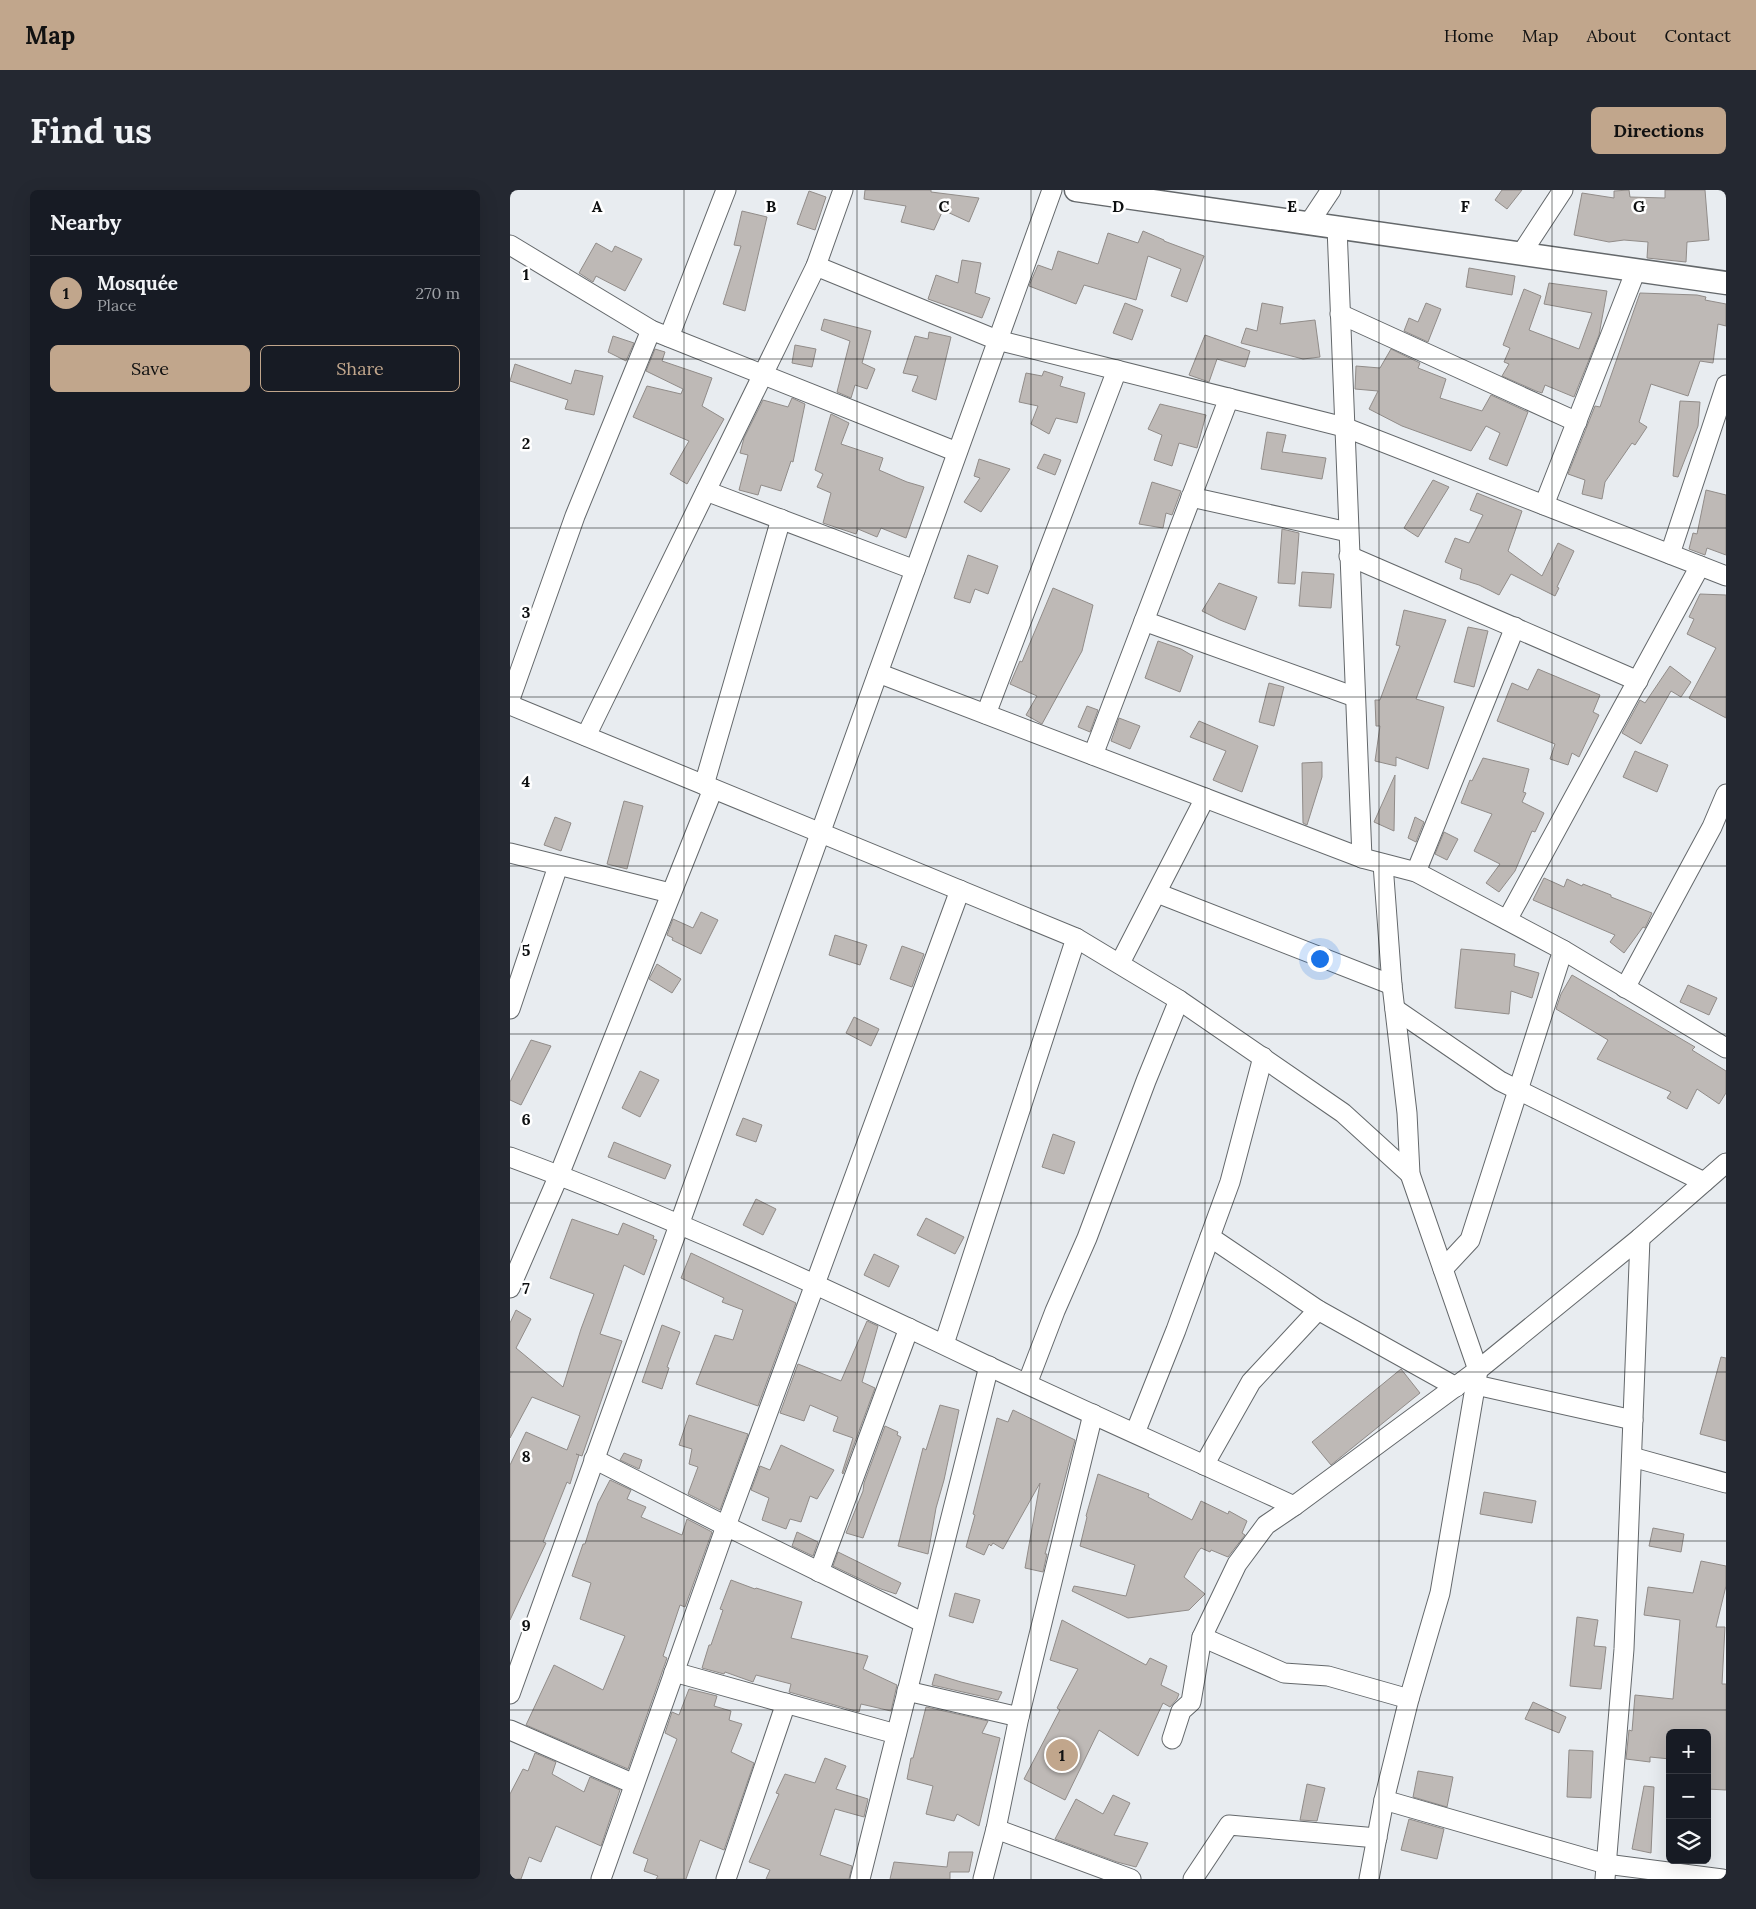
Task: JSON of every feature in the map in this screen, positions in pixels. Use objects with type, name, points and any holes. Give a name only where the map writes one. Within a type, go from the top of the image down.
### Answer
[{"type":"street","points":[[668,337],[726,190]]},
{"type":"street","points":[[586,736],[816,266],[843,190]]},
{"type":"street","points":[[510,1694],[1052,190]]},
{"type":"street","points":[[1076,190],[1113,193],[1726,283]]},
{"type":"street","points":[[1309,223],[1331,190]]},
{"type":"street","points":[[1522,254],[1563,190]]},
{"type":"street","points":[[1337,227],[1362,858]]},
{"type":"street","points":[[510,246],[651,330],[957,452]]},
{"type":"street","points":[[816,266],[997,340],[1344,427],[1726,576]]},
{"type":"street","points":[[1544,505],[1636,270]]},
{"type":"street","points":[[1340,314],[1577,422]]},
{"type":"street","points":[[510,699],[575,516],[651,330]]},
{"type":"street","points":[[986,714],[1117,370]]},
{"type":"street","points":[[1670,554],[1726,385]]},
{"type":"street","points":[[1093,755],[1229,398]]},
{"type":"street","points":[[706,491],[915,570]]},
{"type":"street","points":[[1191,497],[1348,532]]},
{"type":"street","points":[[510,1288],[559,1175],[670,893],[709,787],[781,519]]},
{"type":"street","points":[[1350,556],[1638,681]]},
{"type":"street","points":[[1507,920],[1700,566]]},
{"type":"street","points":[[1144,621],[1355,696]]},
{"type":"street","points":[[1416,872],[1515,627]]},
{"type":"street","points":[[878,673],[1362,858],[1416,872],[1563,950],[1726,1048]]},
{"type":"street","points":[[510,705],[1076,938],[1180,1000],[1263,1057],[1342,1113],[1410,1174]]},
{"type":"street","points":[[1625,988],[1719,830],[1726,794]]},
{"type":"street","points":[[1120,963],[1205,798]]},
{"type":"street","points":[[510,854],[670,893]]},
{"type":"street","points":[[1369,1879],[1384,1800],[1440,1593],[1477,1378],[1444,1269],[1410,1174],[1407,1113],[1392,986],[1383,864]]},
{"type":"street","points":[[510,1009],[558,866]]},
{"type":"street","points":[[601,1879],[726,1526],[960,890]]},
{"type":"street","points":[[1157,893],[1392,986]]},
{"type":"street","points":[[944,1344],[1076,938]]},
{"type":"street","points":[[1444,1269],[1470,1240],[1563,950]]},
{"type":"street","points":[[1028,1384],[1055,1311],[1087,1238],[1146,1081],[1180,1000]]},
{"type":"street","points":[[1395,1009],[1500,1081],[1704,1182]]},
{"type":"street","points":[[1135,1433],[1176,1330],[1230,1182],[1263,1057]]},
{"type":"street","points":[[510,1158],[559,1175],[679,1225],[909,1328],[1294,1506]]},
{"type":"street","points":[[1172,1739],[1182,1711],[1191,1702],[1202,1637],[1237,1564],[1266,1525],[1456,1387],[1477,1378],[1726,1163]]},
{"type":"street","points":[[1210,1236],[1318,1310],[1456,1387]]},
{"type":"street","points":[[1605,1872],[1624,1649],[1640,1238]]},
{"type":"street","points":[[1204,1464],[1251,1382],[1318,1310]]},
{"type":"street","points":[[819,1572],[909,1328]]},
{"type":"street","points":[[860,1879],[989,1366]]},
{"type":"street","points":[[1477,1378],[1633,1420]]},
{"type":"street","points":[[983,1879],[996,1828],[1019,1718],[1094,1414]]},
{"type":"street","points":[[1632,1458],[1726,1483]]},
{"type":"street","points":[[594,1459],[924,1623]]},
{"type":"street","points":[[1202,1637],[1284,1673],[1328,1676],[1410,1699]]},
{"type":"street","points":[[674,1672],[896,1734]]},
{"type":"street","points":[[907,1691],[1019,1718]]},
{"type":"street","points":[[726,1879],[786,1703]]},
{"type":"street","points":[[510,1730],[634,1784]]},
{"type":"street","points":[[1384,1800],[1605,1872],[1722,1879]]},
{"type":"street","points":[[1193,1879],[1228,1825],[1377,1838]]},
{"type":"street","points":[[996,1828],[1131,1879]]},
{"type":"building","points":[[865,190],[931,190],[931,192],[979,198],[969,222],[943,210],[934,230],[901,222],[906,206],[864,199]]},
{"type":"building","points":[[1502,190],[1522,190],[1507,209],[1495,200]]},
{"type":"building","points":[[1629,190],[1630,197],[1665,198],[1665,190],[1705,190],[1709,240],[1687,242],[1686,262],[1647,258],[1648,242],[1624,240],[1609,242],[1574,235],[1582,193],[1614,198],[1614,191]]},
{"type":"building","points":[[809,191],[826,197],[815,230],[797,224]]},
{"type":"building","points":[[742,211],[767,217],[745,311],[723,304],[741,246],[734,245]]},
{"type":"building","points":[[1143,231],[1204,256],[1187,302],[1171,296],[1181,269],[1148,256],[1136,300],[1084,285],[1076,304],[1029,286],[1038,265],[1052,270],[1058,251],[1098,264],[1108,233],[1138,243]]},
{"type":"building","points":[[596,243],[612,252],[615,246],[642,259],[625,291],[596,276],[593,282],[579,273]]},
{"type":"building","points":[[962,260],[981,263],[975,293],[990,298],[982,318],[928,299],[936,275],[958,283]]},
{"type":"building","points":[[1469,268],[1515,276],[1512,295],[1466,287]]},
{"type":"building","points":[[1549,283],[1607,291],[1599,335],[1574,397],[1545,385],[1542,393],[1502,376],[1509,364],[1504,362],[1510,348],[1503,345],[1524,289],[1541,296],[1529,330],[1579,349],[1592,313],[1544,304]]},
{"type":"building","points":[[1640,293],[1697,295],[1706,297],[1705,300],[1726,304],[1726,326],[1718,324],[1713,363],[1700,361],[1688,396],[1651,384],[1639,422],[1647,427],[1635,445],[1632,443],[1605,482],[1602,499],[1582,494],[1585,480],[1568,474],[1595,406],[1600,407]]},
{"type":"building","points":[[1125,303],[1143,310],[1132,340],[1113,333]]},
{"type":"building","points":[[1262,303],[1283,307],[1280,324],[1315,320],[1320,357],[1303,359],[1241,343],[1246,328],[1257,331]]},
{"type":"building","points":[[1426,303],[1441,309],[1428,342],[1404,331],[1409,318],[1418,322]]},
{"type":"building","points":[[824,319],[871,331],[862,363],[875,369],[867,389],[855,385],[851,398],[837,392],[850,341],[821,330]]},
{"type":"building","points":[[929,332],[951,337],[936,400],[912,391],[918,376],[903,373],[915,336],[928,339]]},
{"type":"building","points":[[1205,335],[1250,351],[1245,367],[1217,359],[1209,382],[1189,375]]},
{"type":"building","points":[[613,336],[634,343],[626,361],[608,352]]},
{"type":"building","points":[[795,345],[816,349],[812,367],[792,363]]},
{"type":"building","points":[[655,349],[665,352],[662,361],[712,378],[702,406],[724,419],[687,484],[670,474],[689,441],[633,417],[647,386],[681,394],[683,389],[646,371]]},
{"type":"building","points":[[1391,349],[1420,363],[1418,368],[1446,379],[1440,398],[1482,411],[1491,395],[1528,412],[1507,466],[1489,459],[1500,433],[1486,426],[1471,451],[1402,426],[1369,409],[1378,391],[1355,389],[1356,366],[1380,368]]},
{"type":"building","points":[[515,364],[571,384],[575,370],[603,376],[594,415],[565,409],[568,400],[510,381]]},
{"type":"building","points":[[1044,371],[1063,377],[1060,386],[1085,393],[1077,423],[1056,418],[1049,434],[1031,424],[1038,406],[1019,402],[1026,373],[1042,376]]},
{"type":"building","points":[[792,398],[805,404],[793,462],[791,461],[781,491],[761,485],[758,495],[739,490],[748,455],[740,453],[744,438],[763,400],[788,407]]},
{"type":"building","points":[[1680,401],[1700,402],[1698,426],[1678,477],[1673,476]]},
{"type":"building","points":[[1160,404],[1206,415],[1197,448],[1179,443],[1172,466],[1154,460],[1162,435],[1148,429]]},
{"type":"building","points":[[831,414],[849,423],[841,444],[883,458],[879,470],[924,487],[906,538],[881,528],[877,537],[858,529],[856,534],[823,523],[831,493],[817,487],[823,474],[815,470]]},
{"type":"building","points":[[1267,432],[1286,435],[1282,452],[1326,458],[1322,479],[1261,469]]},
{"type":"building","points":[[1044,454],[1061,460],[1055,475],[1037,468]]},
{"type":"building","points":[[979,459],[1010,469],[981,512],[964,502],[980,478],[974,476]]},
{"type":"building","points":[[1433,480],[1449,487],[1418,537],[1404,528]]},
{"type":"building","points":[[1152,482],[1181,491],[1172,515],[1166,513],[1163,528],[1139,524]]},
{"type":"building","points":[[1706,490],[1726,495],[1726,555],[1707,548],[1705,555],[1689,549],[1693,533],[1697,534]]},
{"type":"building","points":[[1477,493],[1522,511],[1508,551],[1542,576],[1558,543],[1574,551],[1557,587],[1559,588],[1555,596],[1511,574],[1499,595],[1479,585],[1460,579],[1462,569],[1445,562],[1455,538],[1469,543],[1483,515],[1470,510]]},
{"type":"building","points":[[1282,529],[1299,533],[1295,584],[1278,583]]},
{"type":"building","points":[[968,555],[998,566],[988,594],[975,589],[970,603],[954,598]]},
{"type":"building","points":[[1302,572],[1334,574],[1331,608],[1299,606]]},
{"type":"building","points":[[1219,583],[1257,597],[1245,630],[1202,611]]},
{"type":"building","points":[[1053,588],[1093,605],[1082,651],[1042,724],[1026,715],[1037,696],[1010,684],[1020,661],[1022,662]]},
{"type":"building","points":[[1700,594],[1726,595],[1726,718],[1689,698],[1716,648],[1687,634],[1694,619],[1689,617]]},
{"type":"building","points":[[1404,610],[1446,620],[1416,699],[1444,707],[1428,769],[1396,757],[1396,766],[1375,761],[1380,726],[1376,726],[1375,700],[1380,700],[1400,646],[1396,645]]},
{"type":"building","points":[[1468,627],[1488,631],[1474,687],[1454,682]]},
{"type":"building","points":[[1158,641],[1181,649],[1193,656],[1180,692],[1145,678]]},
{"type":"building","points":[[1670,666],[1691,682],[1681,697],[1671,691],[1641,744],[1622,733],[1640,700],[1645,703]]},
{"type":"building","points":[[1538,669],[1600,695],[1593,712],[1599,715],[1579,757],[1572,753],[1568,765],[1550,759],[1555,744],[1497,721],[1512,683],[1528,690]]},
{"type":"building","points":[[1269,683],[1284,687],[1274,726],[1259,722]]},
{"type":"building","points":[[1087,706],[1098,710],[1090,732],[1078,727]]},
{"type":"building","points":[[1119,718],[1140,726],[1130,749],[1111,741]]},
{"type":"building","points":[[1199,721],[1258,746],[1242,792],[1213,780],[1226,751],[1190,737]]},
{"type":"building","points":[[1635,751],[1668,765],[1657,792],[1623,777]]},
{"type":"building","points":[[1483,758],[1529,769],[1523,792],[1526,793],[1522,802],[1544,813],[1535,832],[1532,831],[1515,871],[1499,892],[1486,883],[1500,864],[1474,851],[1492,814],[1461,803],[1470,780],[1472,781]]},
{"type":"building","points":[[1322,762],[1322,777],[1307,825],[1303,823],[1302,763]]},
{"type":"building","points":[[1395,775],[1394,831],[1374,822]]},
{"type":"building","points":[[624,801],[643,806],[627,869],[607,864]]},
{"type":"building","points":[[555,817],[571,823],[561,851],[544,845]]},
{"type":"building","points":[[1415,817],[1424,822],[1416,842],[1408,838]]},
{"type":"building","points":[[1444,832],[1458,839],[1447,860],[1435,854]]},
{"type":"building","points":[[1544,878],[1564,887],[1567,879],[1582,886],[1583,884],[1652,913],[1645,928],[1643,927],[1624,953],[1610,942],[1615,935],[1533,900]]},
{"type":"building","points":[[701,912],[718,920],[701,954],[672,940],[673,938],[667,935],[673,919],[693,928]]},
{"type":"building","points":[[835,935],[867,945],[860,965],[829,955]]},
{"type":"building","points":[[902,946],[924,954],[912,987],[890,979]]},
{"type":"building","points":[[1461,949],[1515,954],[1514,966],[1539,973],[1532,998],[1511,991],[1509,1014],[1455,1008]]},
{"type":"building","points":[[657,964],[681,979],[672,993],[649,979]]},
{"type":"building","points":[[1572,975],[1695,1047],[1692,1050],[1726,1071],[1726,1093],[1719,1104],[1697,1089],[1687,1109],[1667,1098],[1671,1092],[1597,1059],[1608,1040],[1556,1009],[1561,994]]},
{"type":"building","points":[[1688,985],[1717,998],[1709,1015],[1680,1002]]},
{"type":"building","points":[[854,1017],[879,1029],[871,1046],[846,1033]]},
{"type":"building","points":[[531,1040],[551,1046],[521,1105],[510,1100],[510,1082]]},
{"type":"building","points":[[640,1071],[659,1080],[640,1117],[622,1108]]},
{"type":"building","points":[[743,1118],[762,1125],[756,1142],[736,1135]]},
{"type":"building","points":[[1053,1134],[1075,1142],[1064,1174],[1042,1167]]},
{"type":"building","points":[[614,1142],[671,1165],[665,1179],[608,1157]]},
{"type":"building","points":[[756,1199],[776,1209],[763,1235],[743,1225]]},
{"type":"building","points":[[926,1218],[964,1237],[955,1254],[917,1235]]},
{"type":"building","points":[[572,1219],[618,1235],[623,1223],[654,1236],[653,1239],[657,1240],[644,1275],[624,1265],[600,1334],[622,1341],[582,1456],[579,1455],[570,1484],[567,1482],[543,1542],[546,1543],[510,1620],[510,1465],[526,1432],[567,1450],[580,1416],[532,1397],[510,1438],[510,1323],[516,1310],[531,1319],[516,1348],[563,1387],[594,1294],[550,1278]]},
{"type":"building","points":[[691,1253],[796,1303],[758,1406],[696,1384],[715,1335],[733,1340],[743,1310],[722,1302],[724,1298],[681,1278]]},
{"type":"building","points":[[874,1254],[899,1266],[889,1287],[864,1275]]},
{"type":"building","points":[[867,1321],[878,1326],[862,1382],[875,1388],[843,1474],[853,1438],[833,1431],[838,1417],[810,1405],[804,1421],[780,1413],[798,1364],[841,1381]]},
{"type":"building","points":[[662,1325],[680,1332],[667,1367],[669,1368],[662,1389],[642,1382]]},
{"type":"building","points":[[1721,1357],[1726,1358],[1726,1441],[1700,1434]]},
{"type":"building","points":[[1401,1369],[1420,1393],[1331,1465],[1312,1442]]},
{"type":"building","points":[[940,1405],[959,1410],[936,1508],[928,1554],[898,1546],[923,1448],[926,1450]]},
{"type":"building","points":[[1013,1410],[1075,1440],[1045,1554],[1047,1554],[1043,1572],[1025,1568],[1040,1483],[1003,1549],[993,1543],[991,1546],[989,1544],[984,1555],[966,1547],[997,1418],[1008,1422]]},
{"type":"building","points":[[689,1415],[748,1434],[720,1510],[688,1494],[698,1467],[689,1464],[692,1449],[679,1445]]},
{"type":"building","points":[[885,1426],[898,1432],[897,1435],[901,1437],[863,1538],[846,1533],[863,1491],[864,1483]]},
{"type":"building","points":[[781,1445],[834,1470],[817,1499],[810,1496],[801,1522],[790,1519],[786,1529],[762,1520],[769,1498],[751,1490],[760,1466],[770,1470]]},
{"type":"building","points":[[624,1453],[642,1460],[639,1469],[620,1460]]},
{"type":"building","points":[[1098,1474],[1149,1494],[1148,1497],[1192,1520],[1201,1501],[1228,1514],[1229,1511],[1247,1521],[1242,1533],[1245,1535],[1228,1557],[1201,1548],[1197,1553],[1184,1577],[1205,1594],[1189,1610],[1128,1618],[1072,1591],[1074,1586],[1126,1596],[1135,1565],[1080,1546]]},
{"type":"building","points":[[610,1480],[631,1490],[627,1499],[646,1507],[641,1517],[682,1535],[687,1519],[712,1532],[685,1607],[680,1605],[663,1656],[667,1658],[628,1769],[526,1725],[554,1665],[603,1690],[625,1636],[580,1619],[591,1583],[572,1576],[583,1544],[585,1544],[598,1503]]},
{"type":"building","points":[[1484,1492],[1536,1501],[1532,1523],[1480,1514]]},
{"type":"building","points":[[1653,1528],[1684,1534],[1681,1552],[1649,1546]]},
{"type":"building","points":[[797,1532],[818,1542],[813,1556],[792,1546]]},
{"type":"building","points":[[838,1552],[901,1583],[896,1594],[881,1589],[833,1566]]},
{"type":"building","points":[[1701,1561],[1726,1566],[1726,1586],[1716,1627],[1725,1627],[1722,1684],[1726,1684],[1726,1790],[1711,1789],[1711,1729],[1666,1729],[1666,1759],[1650,1757],[1650,1762],[1626,1759],[1629,1730],[1632,1731],[1635,1695],[1673,1699],[1680,1620],[1644,1615],[1648,1587],[1693,1593]]},
{"type":"building","points":[[731,1580],[802,1602],[791,1638],[868,1656],[863,1669],[897,1685],[891,1711],[861,1704],[859,1712],[789,1692],[791,1684],[756,1675],[753,1682],[725,1672],[724,1674],[702,1668],[723,1610],[720,1609]]},
{"type":"building","points":[[955,1593],[980,1600],[973,1623],[949,1616]]},
{"type":"building","points":[[1577,1617],[1598,1620],[1594,1646],[1606,1647],[1601,1689],[1570,1686]]},
{"type":"building","points":[[1062,1620],[1146,1665],[1150,1658],[1167,1666],[1161,1685],[1179,1694],[1170,1707],[1163,1703],[1138,1756],[1099,1730],[1065,1800],[1024,1779],[1060,1710],[1057,1708],[1078,1669],[1050,1660]]},
{"type":"building","points":[[935,1674],[1002,1692],[998,1700],[932,1685]]},
{"type":"building","points":[[689,1689],[717,1696],[714,1706],[731,1711],[729,1720],[742,1724],[731,1752],[754,1763],[724,1850],[700,1840],[686,1879],[656,1879],[658,1876],[644,1871],[648,1859],[633,1853],[677,1739],[665,1733],[672,1712],[679,1715]]},
{"type":"building","points":[[1533,1702],[1566,1717],[1559,1733],[1525,1719]]},
{"type":"building","points":[[926,1707],[988,1721],[982,1733],[1000,1738],[979,1826],[957,1814],[954,1821],[926,1814],[933,1786],[907,1779]]},
{"type":"building","points":[[1569,1750],[1593,1751],[1591,1798],[1567,1797]]},
{"type":"building","points":[[535,1753],[556,1762],[552,1774],[584,1792],[590,1777],[620,1790],[601,1846],[556,1826],[541,1862],[529,1857],[521,1879],[510,1879],[510,1794],[523,1769],[528,1771]]},
{"type":"building","points":[[825,1758],[846,1766],[836,1789],[868,1799],[864,1817],[835,1809],[820,1855],[852,1866],[849,1879],[766,1879],[770,1870],[749,1862],[779,1794],[776,1793],[785,1774],[815,1783]]},
{"type":"building","points":[[1418,1771],[1453,1777],[1447,1807],[1413,1797]]},
{"type":"building","points":[[1307,1784],[1325,1788],[1317,1821],[1300,1820]]},
{"type":"building","points":[[1644,1786],[1654,1787],[1651,1853],[1632,1849]]},
{"type":"building","points":[[1113,1795],[1130,1803],[1114,1835],[1148,1843],[1136,1867],[1055,1839],[1076,1799],[1103,1814]]},
{"type":"building","points":[[1409,1819],[1444,1829],[1437,1859],[1401,1850]]},
{"type":"building","points":[[949,1852],[973,1852],[969,1872],[950,1872],[950,1879],[890,1879],[894,1862],[947,1867]]},
{"type":"place","name":"Mosquée","points":[[1062,1755]]}]
